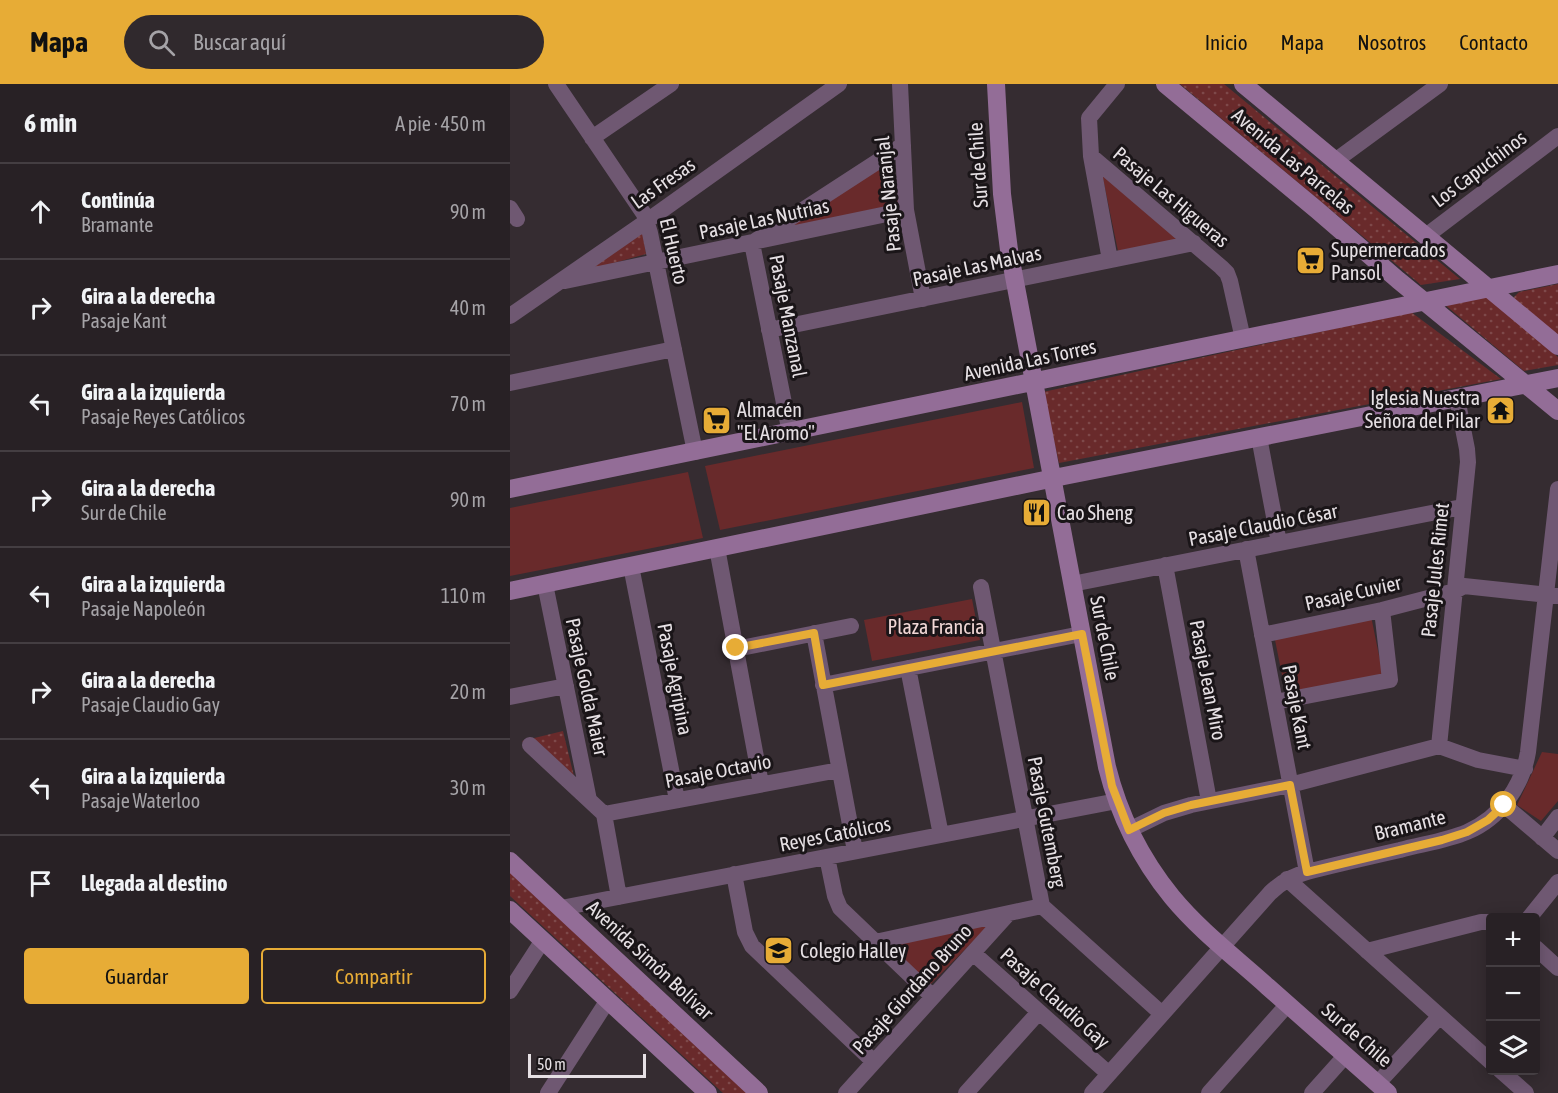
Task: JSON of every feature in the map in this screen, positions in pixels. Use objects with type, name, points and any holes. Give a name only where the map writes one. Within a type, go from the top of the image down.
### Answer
[{"type":"street","name":"El Huerto","points":[[556,84],[640,206],[647,221],[695,452]]},
{"type":"street","points":[[592,138],[671,84]]},
{"type":"street","name":"Las Fresas","points":[[510,316],[839,84]]},
{"type":"street","name":"Pasaje Naranjal","points":[[900,84],[906,210],[923,298]]},
{"type":"street","name":"Sur de Chile","points":[[996,84],[1002,194],[1009,250],[1107,767],[1117,801],[1129,830],[1151,868],[1195,921],[1383,1088]]},
{"type":"street","name":"Pasaje Las Higueras","points":[[1110,260],[1091,156],[1089,118],[1117,84]]},
{"type":"street","name":"Avenida Las Parcelas","points":[[1165,84],[1558,411]]},
{"type":"street","points":[[1335,161],[1440,84]]},
{"type":"street","name":"Avenida Las Parcelas","points":[[1246,85],[1558,346]]},
{"type":"street","name":"Los Capuchinos","points":[[1426,236],[1558,136]]},
{"type":"street","name":"Pasaje Manzanal","points":[[790,433],[752,243],[903,145]]},
{"type":"street","points":[[1540,150],[1558,146]]},
{"type":"street","name":"Pasaje Las Higueras","points":[[1091,156],[1227,273],[1243,339]]},
{"type":"street","name":"Pasaje Las Nutrias","points":[[559,282],[906,210]]},
{"type":"street","name":"Pasaje Las Malvas","points":[[770,330],[1194,243]]},
{"type":"street","name":"Avenida Las Torres","points":[[510,489],[1558,273]]},
{"type":"street","points":[[510,383],[674,350]]},
{"type":"street","points":[[510,591],[1052,479],[1558,378]]},
{"type":"street","name":"Pasaje Jules Rimet","points":[[1439,746],[1468,462],[1457,398]]},
{"type":"street","points":[[1258,438],[1279,543]]},
{"type":"street","name":"Bramante","points":[[1092,1093],[1269,893],[1287,879],[1460,834],[1479,826],[1496,813],[1512,795],[1525,769],[1552,596],[1558,489]]},
{"type":"street","name":"Pasaje Claudio César","points":[[1072,584],[1462,507]]},
{"type":"street","points":[[717,548],[761,784]]},
{"type":"street","name":"Pasaje Kant","points":[[1246,549],[1307,872]]},
{"type":"street","name":"Pasaje Agripina","points":[[631,566],[677,800]]},
{"type":"street","name":"Pasaje Jean Miro","points":[[1165,566],[1209,801]]},
{"type":"street","name":"Pasaje Golda Maier","points":[[545,584],[589,800]]},
{"type":"street","name":"Pasaje Cuvier","points":[[1262,635],[1383,610],[1455,591],[1464,586],[1552,596]]},
{"type":"street","name":"Pasaje Gutemberg","points":[[981,587],[1042,906],[1161,1014]]},
{"type":"street","points":[[1275,702],[1390,680],[1383,610]]},
{"type":"street","points":[[736,648],[851,626]]},
{"type":"street","points":[[814,633],[855,851]]},
{"type":"street","points":[[823,685],[1082,634]]},
{"type":"street","points":[[908,668],[940,835]]},
{"type":"street","points":[[510,697],[566,686]]},
{"type":"street","points":[[530,745],[604,814],[619,897]]},
{"type":"street","points":[[1129,830],[1164,813],[1209,801],[1290,785],[1439,746],[1478,760],[1525,769]]},
{"type":"street","name":"Pasaje Octavio","points":[[604,814],[839,770]]},
{"type":"street","name":"Reyes Católicos","points":[[561,908],[1117,801]]},
{"type":"street","points":[[1504,805],[1558,851]]},
{"type":"street","points":[[1542,838],[1558,817]]},
{"type":"street","points":[[827,857],[838,905],[933,997]]},
{"type":"street","name":"Avenida Simón Bolívar","points":[[510,861],[759,1093]]},
{"type":"street","points":[[734,874],[745,932],[752,946],[874,1062]]},
{"type":"street","points":[[1287,879],[1486,1058]]},
{"type":"street","points":[[1532,913],[1558,882]]},
{"type":"street","points":[[875,942],[1042,906]]},
{"type":"street","points":[[510,910],[708,1093]]},
{"type":"street","name":"Pasaje Giordano Bruno","points":[[846,1093],[1009,913]]},
{"type":"street","points":[[1367,951],[1486,922]]},
{"type":"street","points":[[510,991],[543,940]]},
{"type":"street","points":[[1540,952],[1558,968]]},
{"type":"street","name":"Pasaje Claudio Gay","points":[[973,953],[1108,1074]]},
{"type":"street","points":[[548,1093],[608,1000]]},
{"type":"street","points":[[1209,1093],[1288,1004]]},
{"type":"street","points":[[966,1093],[1039,1012]]},
{"type":"street","points":[[1383,1088],[1439,1017]]},
{"type":"street","points":[[1312,1093],[1346,1055]]},
{"type":"street","points":[[1505,1075],[1526,1093]]},
{"type":"green space","points":[[1180,84],[1224,84],[1460,279],[1421,285]]},
{"type":"green space","points":[[893,160],[898,204],[783,230]]},
{"type":"green space","points":[[1102,174],[1183,239],[1118,251]]},
{"type":"green space","points":[[643,232],[646,254],[589,270]]},
{"type":"green space","points":[[1558,284],[1558,337],[1515,302],[1514,297],[1519,292]]},
{"type":"green space","points":[[1488,294],[1558,357],[1558,365],[1524,371],[1444,304]]},
{"type":"green space","points":[[1411,312],[1501,379],[1059,463],[1043,392]]},
{"type":"green space","points":[[1022,402],[1034,468],[720,530],[705,466]]},
{"type":"green space","points":[[688,472],[703,538],[510,576],[510,508]]},
{"type":"green space","name":"Plaza Francia","points":[[972,599],[980,640],[872,661],[864,620]]},
{"type":"green space","points":[[1371,616],[1383,675],[1286,695],[1274,635]]},
{"type":"green space","points":[[563,731],[579,797],[522,741]]},
{"type":"green space","points":[[1542,752],[1558,754],[1558,801],[1541,821],[1517,805]]},
{"type":"green space","points":[[510,870],[750,1093],[723,1093],[510,896]]},
{"type":"green space","points":[[994,920],[927,988],[885,946]]},
{"type":"place","name":"Supermercados Pansol","points":[[1310,261]]},
{"type":"place","name":"Iglesia Nuestra Señora del Pilar","points":[[1501,410]]},
{"type":"place","name":"Almacén \"El Aromo\"","points":[[716,421]]},
{"type":"place","name":"Cao Sheng","points":[[1036,513]]},
{"type":"place","name":"Colegio Halley","points":[[779,951]]},
{"type":"route","points":[[736,648],[814,633],[823,685],[1082,634],[1107,767],[1129,830],[1164,813],[1191,805],[1290,785],[1307,872],[1467,832],[1488,820],[1504,805]]}]
